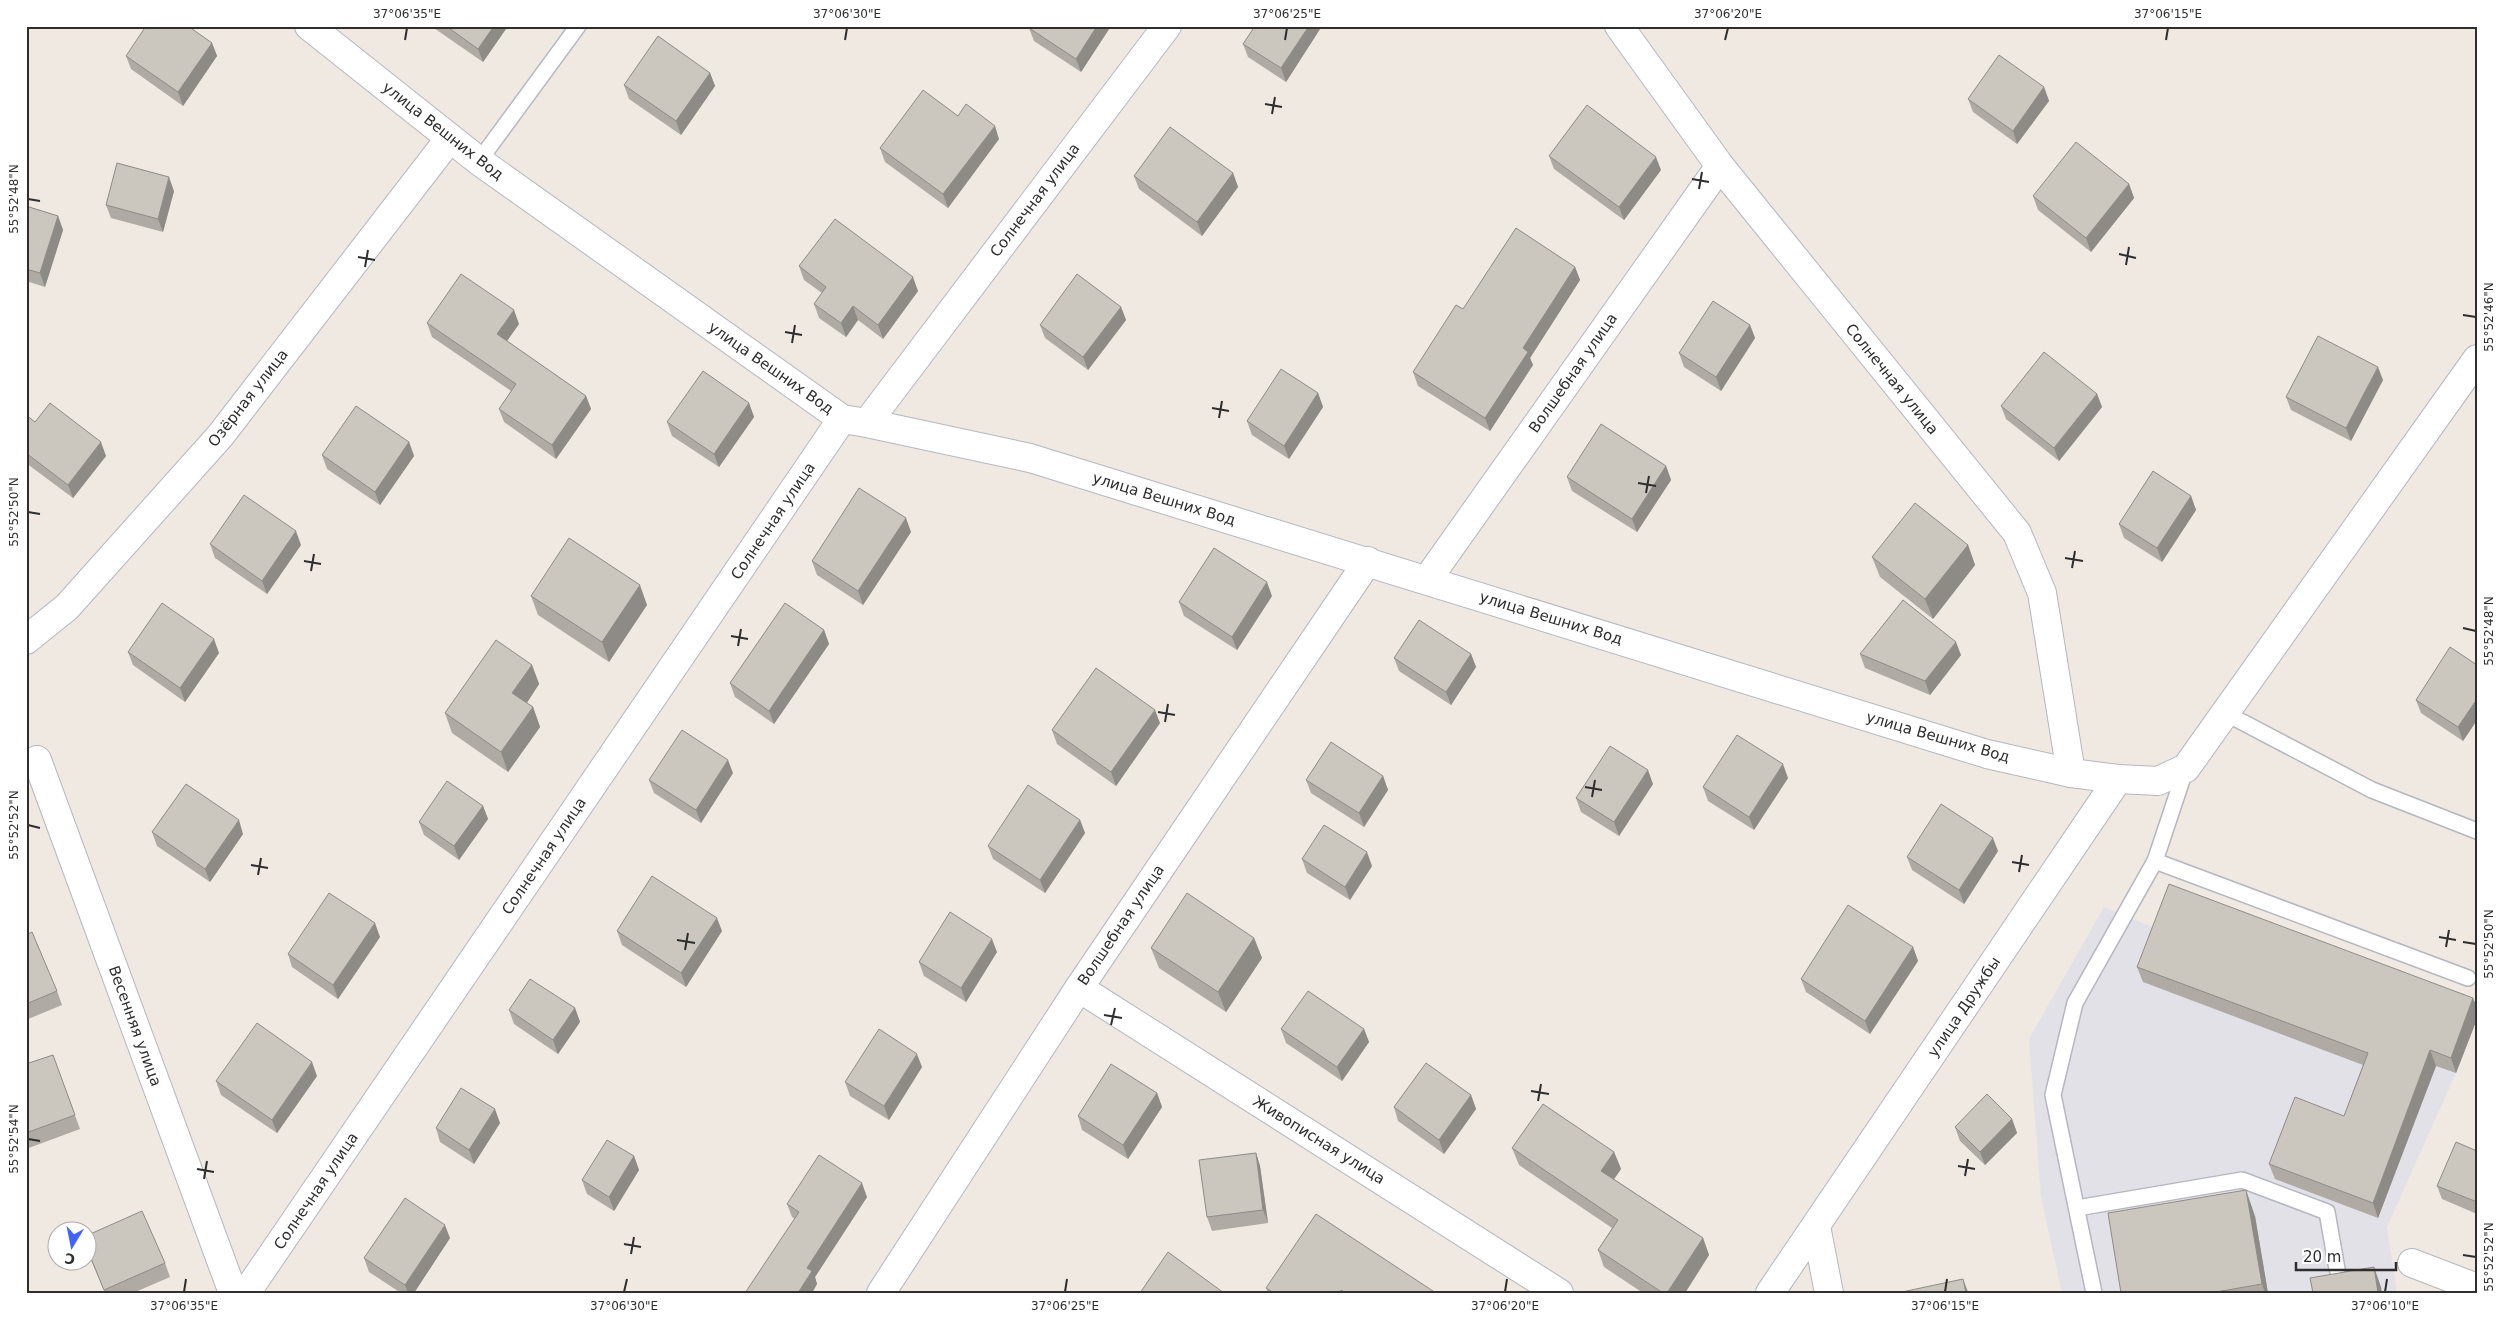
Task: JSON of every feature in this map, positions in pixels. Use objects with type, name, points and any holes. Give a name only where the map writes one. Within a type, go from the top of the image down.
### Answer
[{"type":"street","name":"улица Вешних Вод","points":[[309,26],[479,161],[855,421],[1030,458],[1987,754],[2072,773],[2118,779]]},
{"type":"street","name":"Солнечная улица","points":[[246,1293],[855,421],[1166,26]]},
{"type":"street","name":"Солнечная улица","points":[[1619,26],[1720,166],[2017,534],[2042,593],[2072,773]]},
{"type":"street","name":"Озёрная улица","points":[[26,640],[67,607],[220,436],[450,138]]},
{"type":"street","name":"Волшебная улица","points":[[1427,580],[1720,166]]},
{"type":"street","points":[[2118,779],[2158,781],[2186,768],[2227,714],[2477,359]]},
{"type":"street","name":"Волшебная улица","points":[[881,1293],[1079,988],[1368,561]]},
{"type":"street","name":"Весенняя улица","points":[[37,760],[233,1293]]},
{"type":"street","name":"улица Дружбы","points":[[1770,1293],[2118,779]]},
{"type":"street","name":"Живописная улица","points":[[1079,988],[1558,1293]]},
{"type":"street","points":[[1816,1226],[1829,1293]]},
{"type":"street","points":[[2412,1263],[2477,1288]]},
{"type":"lane","points":[[479,161],[578,26]]},
{"type":"lane","points":[[2227,714],[2372,790],[2477,831]]},
{"type":"lane","points":[[2094,1293],[2053,1095],[2075,1003],[2155,861],[2186,768]]},
{"type":"lane","points":[[2155,861],[2468,978]]},
{"type":"lane","points":[[2077,1208],[2242,1180],[2327,1212],[2336,1269]]},
{"type":"shaded area","points":[[2104,907],[2162,931],[2477,1013],[2477,1019],[2456,1073],[2387,1227],[2397,1293],[2062,1293],[2041,1197],[2029,1039]]},
{"type":"building","points":[[146,26],[188,26],[212,43],[178,92],[126,56]]},
{"type":"building","points":[[446,26],[494,26],[478,49]]},
{"type":"building","points":[[1030,26],[1097,26],[1076,59],[1029,28]]},
{"type":"building","points":[[1255,26],[1309,26],[1281,68],[1243,44]]},
{"type":"building","points":[[658,36],[710,73],[676,121],[624,85]]},
{"type":"building","points":[[1999,55],[2044,87],[2013,131],[1968,99]]},
{"type":"building","points":[[923,90],[958,116],[966,104],[995,126],[943,194],[880,148]]},
{"type":"building","points":[[1587,105],[1656,157],[1619,207],[1549,156]]},
{"type":"building","points":[[1170,127],[1233,173],[1197,222],[1134,176]]},
{"type":"building","points":[[2076,142],[2129,184],[2086,238],[2033,196]]},
{"type":"building","points":[[117,163],[169,177],[158,219],[106,205]]},
{"type":"building","points":[[26,206],[58,216],[40,273],[26,269]]},
{"type":"building","points":[[835,219],[913,277],[878,325],[853,306],[841,323],[814,304],[826,287],[799,266]]},
{"type":"building","points":[[1516,228],[1575,267],[1523,348],[1528,352],[1485,418],[1413,372],[1456,305],[1463,309]]},
{"type":"building","points":[[461,274],[514,310],[497,334],[586,396],[552,445],[499,409],[516,384],[427,323]]},
{"type":"building","points":[[1077,274],[1121,307],[1083,357],[1040,325]]},
{"type":"building","points":[[1713,301],[1750,325],[1716,377],[1679,353]]},
{"type":"building","points":[[2318,336],[2378,367],[2346,428],[2286,397]]},
{"type":"building","points":[[2044,352],[2097,394],[2054,448],[2001,406]]},
{"type":"building","points":[[1281,369],[1318,393],[1284,446],[1247,421]]},
{"type":"building","points":[[703,371],[749,403],[714,454],[667,422]]},
{"type":"building","points":[[50,403],[101,442],[68,485],[26,453],[26,415],[35,422]]},
{"type":"building","points":[[356,406],[409,442],[375,492],[322,455]]},
{"type":"building","points":[[1601,424],[1666,466],[1632,519],[1567,477]]},
{"type":"building","points":[[2153,471],[2191,496],[2157,548],[2119,524]]},
{"type":"building","points":[[859,488],[906,518],[858,591],[812,561]]},
{"type":"building","points":[[244,495],[296,531],[262,581],[210,544]]},
{"type":"building","points":[[1915,503],[1968,545],[1925,599],[1872,557]]},
{"type":"building","points":[[569,538],[640,585],[602,642],[531,596]]},
{"type":"building","points":[[1214,548],[1267,582],[1232,637],[1179,602]]},
{"type":"building","points":[[1903,600],[1956,642],[1925,681],[1860,654]]},
{"type":"building","points":[[162,603],[214,639],[180,688],[128,652]]},
{"type":"building","points":[[785,603],[824,630],[769,711],[730,683]]},
{"type":"building","points":[[1419,620],[1471,654],[1446,692],[1394,658]]},
{"type":"building","points":[[496,640],[532,665],[512,693],[533,707],[501,752],[445,713]]},
{"type":"building","points":[[2450,647],[2477,665],[2477,699],[2458,727],[2416,700]]},
{"type":"building","points":[[1096,668],[1155,710],[1111,772],[1052,730]]},
{"type":"building","points":[[682,730],[728,760],[696,810],[649,780]]},
{"type":"building","points":[[1737,735],[1783,764],[1749,817],[1703,787]]},
{"type":"building","points":[[1331,742],[1383,776],[1359,813],[1306,780]]},
{"type":"building","points":[[1610,746],[1648,770],[1614,822],[1576,798]]},
{"type":"building","points":[[447,781],[483,806],[454,846],[419,822]]},
{"type":"building","points":[[186,784],[239,820],[205,869],[152,832]]},
{"type":"building","points":[[1028,785],[1080,820],[1040,880],[988,846]]},
{"type":"building","points":[[1941,804],[1993,838],[1959,890],[1907,857]]},
{"type":"building","points":[[1324,825],[1367,852],[1345,887],[1302,859]]},
{"type":"building","points":[[652,876],[717,918],[681,973],[617,931]]},
{"type":"building","points":[[2169,884],[2473,998],[2451,1058],[2430,1050],[2373,1203],[2269,1164],[2295,1097],[2344,1116],[2368,1053],[2137,967]]},
{"type":"building","points":[[329,893],[375,923],[333,985],[288,954]]},
{"type":"building","points":[[1187,893],[1254,938],[1218,992],[1151,948]]},
{"type":"building","points":[[1848,905],[1913,947],[1865,1021],[1801,979]]},
{"type":"building","points":[[950,912],[992,939],[961,988],[919,962]]},
{"type":"building","points":[[32,932],[57,991],[26,1004],[26,935]]},
{"type":"building","points":[[530,979],[575,1008],[553,1040],[509,1010]]},
{"type":"building","points":[[1308,991],[1364,1029],[1337,1067],[1281,1029]]},
{"type":"building","points":[[257,1023],[312,1062],[272,1120],[216,1081]]},
{"type":"building","points":[[879,1029],[917,1054],[884,1106],[845,1082]]},
{"type":"building","points":[[53,1055],[75,1115],[26,1133],[26,1064]]},
{"type":"building","points":[[1426,1063],[1471,1095],[1439,1140],[1394,1107]]},
{"type":"building","points":[[1111,1064],[1157,1093],[1123,1145],[1078,1116]]},
{"type":"building","points":[[461,1088],[495,1109],[469,1150],[436,1128]]},
{"type":"building","points":[[1987,1094],[2012,1119],[1980,1152],[1955,1127]]},
{"type":"building","points":[[1543,1104],[1614,1152],[1601,1171],[1703,1238],[1667,1293],[1663,1293],[1598,1250],[1618,1220],[1512,1148]]},
{"type":"building","points":[[607,1140],[634,1156],[609,1197],[582,1180]]},
{"type":"building","points":[[2456,1142],[2477,1151],[2477,1202],[2437,1186]]},
{"type":"building","points":[[1256,1153],[1263,1210],[1207,1217],[1199,1160]]},
{"type":"building","points":[[819,1155],[862,1183],[807,1268],[812,1271],[798,1293],[745,1293],[799,1212],[787,1204]]},
{"type":"building","points":[[2246,1190],[2262,1284],[2210,1293],[2121,1293],[2108,1213]]},
{"type":"building","points":[[405,1198],[445,1225],[405,1285],[364,1258]]},
{"type":"building","points":[[142,1211],[165,1263],[104,1290],[97,1272],[98,1231]]},
{"type":"building","points":[[1316,1214],[1436,1293],[1345,1293],[1341,1290],[1340,1293],[1274,1293],[1266,1288]]},
{"type":"building","points":[[1168,1252],[1224,1293],[1140,1293]]},
{"type":"building","points":[[2374,1267],[2378,1293],[2313,1293],[2310,1278]]},
{"type":"building","points":[[1963,1279],[1966,1293],[1902,1293],[1902,1292]]}]
